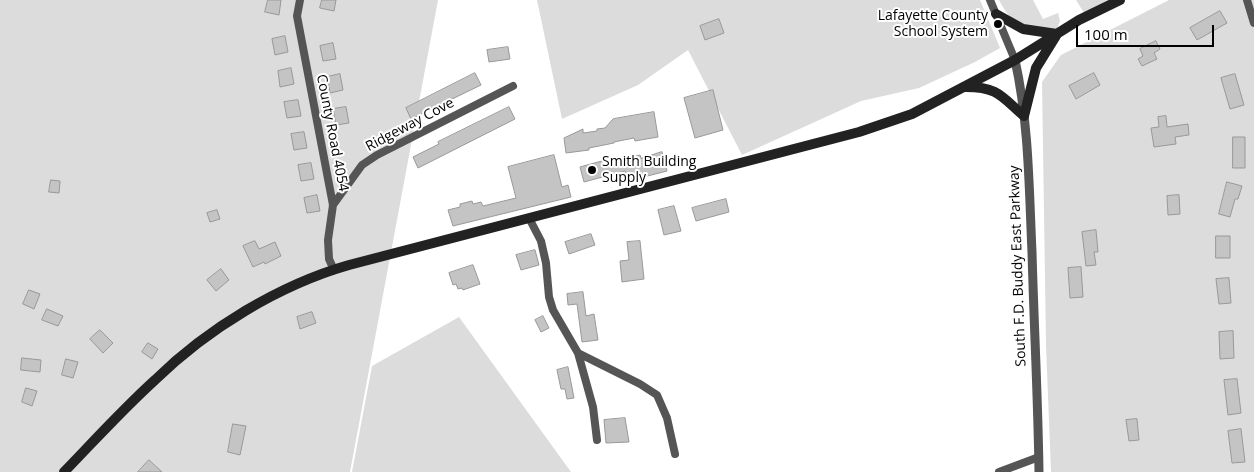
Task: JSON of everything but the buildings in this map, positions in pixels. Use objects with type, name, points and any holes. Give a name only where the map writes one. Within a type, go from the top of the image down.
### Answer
[{"type":"main road","points":[[64,472],[155,379],[190,349],[253,306],[334,270],[859,132],[912,114],[1015,60],[1079,20],[1120,0]]},
{"type":"main road","points":[[996,14],[1023,29],[1057,34]]},
{"type":"main road","points":[[963,88],[984,87],[994,91],[1024,116],[1036,68],[1057,34]]},
{"type":"street","name":"County Road 4054","points":[[300,0],[297,16],[333,205],[328,240],[329,259],[334,270]]},
{"type":"street","points":[[990,0],[1015,60]]},
{"type":"street","points":[[1247,0],[1254,23]]},
{"type":"street","name":"South F.D. Buddy East Parkway","points":[[1015,60],[1022,91],[1030,199],[1039,472]]},
{"type":"street","name":"Ridgeway Cove","points":[[333,205],[362,165],[377,155],[513,86]]},
{"type":"street","points":[[529,218],[541,241],[546,263],[549,297],[554,310],[578,353],[593,407],[597,440]]},
{"type":"street","points":[[578,353],[640,384],[657,395],[667,418],[675,454]]},
{"type":"street","points":[[999,472],[1039,457]]},
{"type":"shaded area","points":[[0,0],[438,0],[350,472],[0,472]]},
{"type":"shaded area","points":[[537,0],[980,0],[1000,48],[919,88],[861,101],[742,155],[688,50],[638,85],[562,119]]},
{"type":"shaded area","points":[[999,0],[1033,0],[1043,19],[1058,13],[1060,21],[1057,29],[1029,27],[1016,22],[1010,17]]},
{"type":"shaded area","points":[[1076,0],[1108,0],[1084,13]]},
{"type":"shaded area","points":[[1169,0],[1254,0],[1254,472],[1051,472],[1046,345],[1042,82],[1061,55]]},
{"type":"shaded area","points":[[459,317],[571,472],[352,472],[372,366]]},
{"type":"place","name":"Lafayette County School System","points":[[998,24]]},
{"type":"place","name":"Smith Building Supply","points":[[592,170]]}]
